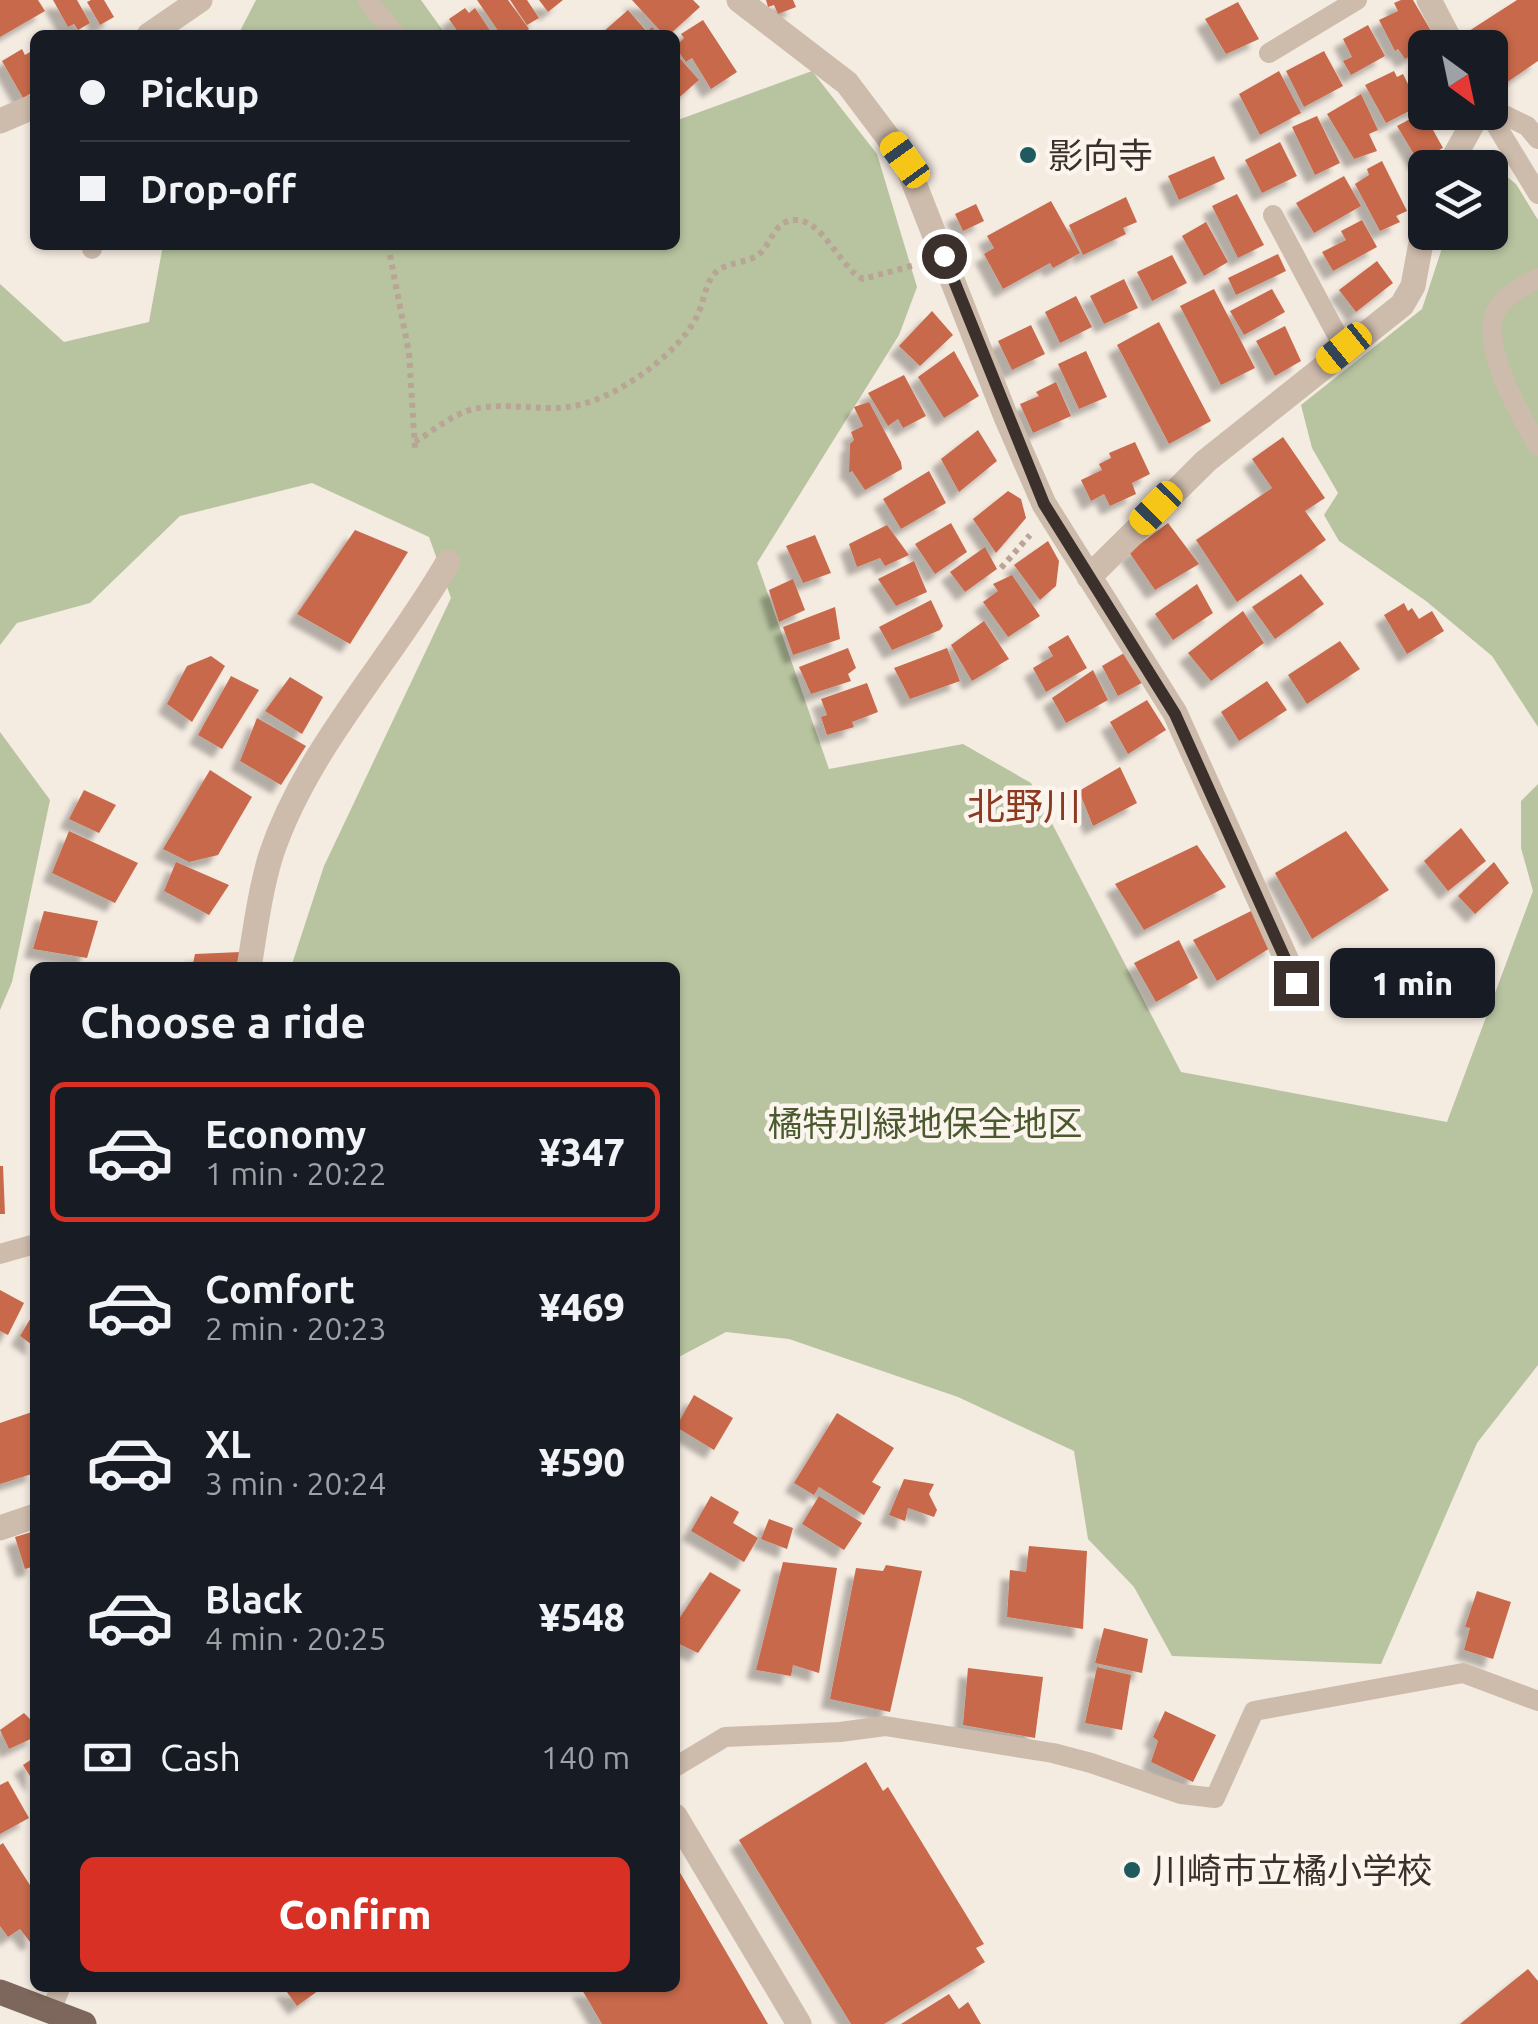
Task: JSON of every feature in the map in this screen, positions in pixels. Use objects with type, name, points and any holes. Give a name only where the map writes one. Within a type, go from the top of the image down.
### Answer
[{"type":"main road","points":[[0,1992],[56,1999],[84,2024]]},
{"type":"street","points":[[155,30],[200,0]]},
{"type":"street","points":[[739,0],[847,83],[905,160],[1006,417],[1049,513],[1175,714],[1296,983]]},
{"type":"street","points":[[1428,0],[1444,30]]},
{"type":"street","points":[[3,112],[30,107]]},
{"type":"street","points":[[1090,576],[1206,461],[1402,305],[1413,286],[1420,250]]},
{"type":"street","points":[[250,962],[271,856],[296,797],[448,562]]},
{"type":"street","points":[[0,1528],[30,1518]]},
{"type":"street","points":[[680,1824],[799,2024]]},
{"type":"lane","points":[[367,0],[392,30]]},
{"type":"lane","points":[[1269,53],[1357,0]]},
{"type":"lane","points":[[1508,118],[1527,126],[1538,139]]},
{"type":"lane","points":[[1501,130],[1538,194]]},
{"type":"lane","points":[[1273,215],[1344,348]]},
{"type":"lane","points":[[1538,278],[1515,291],[1495,312],[1494,338],[1501,374],[1538,446]]},
{"type":"lane","points":[[0,1254],[30,1245]]},
{"type":"lane","points":[[680,1764],[725,1737],[885,1726],[1053,1753],[1091,1762],[1181,1794],[1215,1798],[1254,1711],[1464,1673],[1538,1701]]},
{"type":"path","points":[[389,250],[409,354],[415,445],[469,410],[494,405],[576,406],[611,394],[670,353],[697,318],[712,276],[723,267],[758,256],[782,224],[796,220],[805,223],[828,241],[856,276],[863,279],[944,256]]},
{"type":"path","points":[[1001,568],[1049,513]]},
{"type":"green space","points":[[256,0],[421,0],[442,30],[241,30]]},
{"type":"green space","name":"橘特別緑地保全地区","points":[[812,71],[877,154],[917,287],[899,335],[757,563],[829,769],[963,744],[1031,783],[1181,1072],[1447,1122],[1533,891],[1521,848],[1521,801],[1538,784],[1538,1365],[1477,1443],[1381,1664],[1172,1656],[1134,1587],[1088,1539],[1074,1451],[958,1397],[789,1339],[726,1332],[680,1356],[680,962],[293,962],[324,866],[451,598],[429,537],[312,483],[180,516],[90,603],[17,623],[0,645],[0,284],[64,342],[149,322],[162,250],[680,250],[680,119]]},
{"type":"green space","points":[[1508,178],[1538,220],[1538,727],[1492,656],[1426,601],[1339,541],[1324,515],[1338,493],[1312,448],[1301,405],[1422,309],[1441,250],[1508,250]]},
{"type":"green space","points":[[0,732],[50,800],[12,982],[0,1010]]},
{"type":"building","points":[[0,0],[38,0],[45,11],[0,37]]},
{"type":"building","points":[[53,0],[77,0],[90,23],[78,30],[74,24],[68,27]]},
{"type":"building","points":[[104,0],[114,17],[100,25],[87,2]]},
{"type":"building","points":[[477,0],[508,0],[529,29],[498,30]]},
{"type":"building","points":[[510,0],[527,0],[539,18],[527,25]]},
{"type":"building","points":[[539,0],[563,0],[548,12]]},
{"type":"building","points":[[632,0],[693,0],[700,7],[675,30],[659,30]]},
{"type":"building","points":[[766,0],[793,0],[796,7],[778,14],[774,5],[768,7]]},
{"type":"building","points":[[1413,0],[1431,30],[1408,30],[1405,59],[1398,49],[1395,51],[1379,20],[1398,11],[1394,3]]},
{"type":"building","points":[[1517,0],[1538,0],[1538,61],[1508,82],[1508,30],[1471,30]]},
{"type":"building","points":[[1238,2],[1259,39],[1226,54],[1205,19]]},
{"type":"building","points":[[465,8],[469,13],[475,8],[490,30],[457,30],[449,19]]},
{"type":"building","points":[[628,10],[645,30],[605,30]]},
{"type":"building","points":[[703,20],[737,72],[711,89],[692,58],[686,62],[680,54],[684,38],[681,34]]},
{"type":"building","points":[[1368,25],[1385,56],[1351,75],[1343,61],[1352,57],[1343,39]]},
{"type":"building","points":[[22,49],[25,55],[30,52],[30,94],[23,98],[2,61]]},
{"type":"building","points":[[1324,51],[1343,86],[1304,107],[1286,71]]},
{"type":"building","points":[[680,59],[699,80],[680,97]]},
{"type":"building","points":[[1279,71],[1301,113],[1260,135],[1239,94]]},
{"type":"building","points":[[1394,71],[1397,77],[1403,74],[1408,84],[1408,112],[1386,123],[1365,85]]},
{"type":"building","points":[[1361,94],[1378,130],[1369,134],[1377,151],[1354,159],[1327,114]]},
{"type":"building","points":[[1317,116],[1340,163],[1315,175],[1292,127]]},
{"type":"building","points":[[1408,120],[1408,130],[1433,130],[1443,148],[1411,150],[1397,126]]},
{"type":"building","points":[[1280,142],[1297,176],[1262,193],[1245,160]]},
{"type":"building","points":[[1214,156],[1225,179],[1179,200],[1168,176]]},
{"type":"building","points":[[1382,161],[1407,211],[1396,216],[1400,222],[1380,231],[1355,184],[1369,175],[1367,169]]},
{"type":"building","points":[[1344,176],[1361,206],[1314,233],[1296,203]]},
{"type":"building","points":[[1237,194],[1264,245],[1238,258],[1212,206]]},
{"type":"building","points":[[1126,197],[1137,222],[1123,228],[1126,234],[1083,255],[1069,225]]},
{"type":"building","points":[[1051,201],[1080,253],[1053,268],[1050,263],[1003,289],[984,254],[994,248],[987,236]]},
{"type":"building","points":[[976,204],[984,221],[963,231],[955,214]]},
{"type":"building","points":[[1362,220],[1377,247],[1333,271],[1322,252],[1346,240],[1341,231]]},
{"type":"building","points":[[1206,222],[1228,262],[1204,276],[1182,236]]},
{"type":"building","points":[[1278,254],[1286,271],[1236,295],[1228,278]]},
{"type":"building","points":[[1172,255],[1187,283],[1152,301],[1137,272]]},
{"type":"building","points":[[1377,261],[1393,283],[1356,312],[1339,290]]},
{"type":"building","points":[[1124,279],[1138,308],[1104,324],[1090,296]]},
{"type":"building","points":[[1214,289],[1255,368],[1221,385],[1180,306]]},
{"type":"building","points":[[1272,289],[1285,312],[1244,335],[1230,311]]},
{"type":"building","points":[[1076,296],[1092,327],[1060,343],[1045,312]]},
{"type":"building","points":[[932,311],[953,335],[920,366],[899,346]]},
{"type":"building","points":[[1159,322],[1211,421],[1169,444],[1117,345]]},
{"type":"building","points":[[1031,325],[1045,354],[1012,370],[998,341]]},
{"type":"building","points":[[1285,326],[1301,361],[1275,376],[1256,341]]},
{"type":"building","points":[[954,351],[979,396],[944,418],[918,377]]},
{"type":"building","points":[[1086,351],[1107,397],[1079,409],[1058,364]]},
{"type":"building","points":[[904,375],[926,416],[903,428],[898,419],[888,426],[868,393]]},
{"type":"building","points":[[1056,382],[1071,416],[1033,433],[1020,404],[1039,396],[1036,392]]},
{"type":"building","points":[[869,402],[902,469],[865,490],[852,471],[849,473],[850,444],[854,440],[851,432],[863,426],[854,407]]},
{"type":"building","points":[[978,430],[997,461],[959,492],[941,459]]},
{"type":"building","points":[[1283,437],[1325,498],[1305,511],[1326,540],[1237,602],[1196,540],[1272,488],[1252,459]]},
{"type":"building","points":[[1135,442],[1150,474],[1132,483],[1136,494],[1110,506],[1104,494],[1091,501],[1081,480],[1102,470],[1099,464],[1111,458],[1109,453]]},
{"type":"building","points":[[929,471],[946,503],[901,529],[883,499]]},
{"type":"building","points":[[1008,491],[1021,499],[1026,518],[996,553],[973,519]]},
{"type":"building","points":[[951,523],[967,552],[935,574],[915,544]]},
{"type":"building","points":[[1168,523],[1199,564],[1155,590],[1129,552]]},
{"type":"building","points":[[887,525],[909,555],[885,566],[880,558],[857,567],[849,544]]},
{"type":"building","points":[[355,530],[408,552],[350,644],[297,614]]},
{"type":"building","points":[[815,535],[831,573],[803,583],[786,546]]},
{"type":"building","points":[[1048,541],[1059,561],[1056,586],[1040,600],[1014,565]]},
{"type":"building","points":[[985,547],[997,569],[965,592],[950,572]]},
{"type":"building","points":[[914,561],[927,592],[896,606],[878,579]]},
{"type":"building","points":[[1301,574],[1324,604],[1275,639],[1252,607]]},
{"type":"building","points":[[1012,575],[1040,616],[1008,637],[983,602],[998,591],[993,584]]},
{"type":"building","points":[[793,579],[805,610],[779,622],[769,590]]},
{"type":"building","points":[[1197,584],[1213,613],[1173,640],[1155,614]]},
{"type":"building","points":[[931,600],[943,626],[940,630],[892,650],[879,627]]},
{"type":"building","points":[[1404,603],[1419,619],[1432,611],[1444,631],[1407,654],[1384,615]]},
{"type":"building","points":[[835,607],[840,639],[793,655],[783,627]]},
{"type":"building","points":[[1243,611],[1264,643],[1211,681],[1188,653]]},
{"type":"building","points":[[984,621],[1009,659],[972,681],[951,645]]},
{"type":"building","points":[[1068,635],[1087,668],[1046,692],[1033,668],[1053,656],[1048,647]]},
{"type":"building","points":[[1340,641],[1360,669],[1307,704],[1288,675]]},
{"type":"building","points":[[848,648],[856,668],[848,674],[851,681],[811,694],[799,667]]},
{"type":"building","points":[[947,648],[960,681],[910,699],[894,668]]},
{"type":"building","points":[[1131,649],[1149,679],[1118,696],[1102,666]]},
{"type":"building","points":[[211,656],[225,666],[192,722],[167,704],[187,666]]},
{"type":"building","points":[[1093,670],[1108,700],[1066,723],[1052,698]]},
{"type":"building","points":[[231,676],[259,690],[222,749],[198,735]]},
{"type":"building","points":[[290,677],[323,697],[302,734],[265,711]]},
{"type":"building","points":[[1267,681],[1287,710],[1239,741],[1221,712]]},
{"type":"building","points":[[867,683],[878,712],[852,722],[854,727],[827,735],[821,717],[827,715],[821,699]]},
{"type":"building","points":[[1147,700],[1166,730],[1128,754],[1110,722]]},
{"type":"building","points":[[257,718],[306,746],[281,785],[240,761]]},
{"type":"building","points":[[1120,767],[1137,803],[1093,826],[1079,791]]},
{"type":"building","points":[[210,770],[252,797],[218,855],[189,862],[163,849]]},
{"type":"building","points":[[84,790],[116,805],[99,833],[69,819]]},
{"type":"building","points":[[1461,828],[1486,861],[1448,891],[1424,861]]},
{"type":"building","points":[[69,831],[138,863],[115,903],[52,873]]},
{"type":"building","points":[[1346,831],[1389,890],[1312,939],[1275,873]]},
{"type":"building","points":[[1197,845],[1226,887],[1144,930],[1115,884]]},
{"type":"building","points":[[176,862],[229,885],[209,915],[164,891]]},
{"type":"building","points":[[1494,862],[1509,883],[1475,914],[1458,896]]},
{"type":"building","points":[[1253,910],[1275,945],[1217,981],[1193,940]]},
{"type":"building","points":[[44,911],[98,921],[87,958],[33,949]]},
{"type":"building","points":[[1179,940],[1198,978],[1156,1002],[1134,963]]},
{"type":"building","points":[[241,952],[239,962],[193,962],[195,954]]},
{"type":"building","points":[[3,1166],[5,1214],[0,1214]]},
{"type":"building","points":[[0,1290],[24,1303],[8,1335],[0,1331]]},
{"type":"building","points":[[30,1319],[30,1343],[20,1336]]},
{"type":"building","points":[[694,1395],[733,1418],[714,1450],[680,1429],[680,1420]]},
{"type":"building","points":[[30,1413],[30,1475],[0,1484],[0,1423]]},
{"type":"building","points":[[837,1413],[894,1448],[872,1482],[881,1487],[864,1515],[819,1487],[814,1495],[794,1483]]},
{"type":"building","points":[[904,1479],[934,1484],[929,1494],[937,1510],[934,1517],[908,1508],[905,1521],[889,1515]]},
{"type":"building","points":[[711,1496],[739,1512],[733,1523],[758,1538],[744,1562],[691,1531]]},
{"type":"building","points":[[819,1496],[862,1523],[844,1550],[802,1524]]},
{"type":"building","points":[[769,1519],[793,1528],[787,1549],[761,1539]]},
{"type":"building","points":[[30,1532],[30,1568],[25,1569],[15,1537]]},
{"type":"building","points":[[1029,1546],[1087,1551],[1083,1629],[1007,1617],[1010,1570],[1026,1572]]},
{"type":"building","points":[[783,1562],[837,1568],[819,1673],[793,1665],[791,1676],[756,1670]]},
{"type":"building","points":[[886,1565],[922,1571],[890,1712],[830,1699],[856,1568],[883,1571]]},
{"type":"building","points":[[710,1572],[741,1590],[698,1653],[680,1644],[680,1617]]},
{"type":"building","points":[[1477,1591],[1511,1602],[1493,1659],[1464,1650],[1470,1628],[1465,1627]]},
{"type":"building","points":[[1104,1628],[1148,1639],[1142,1673],[1095,1663]]},
{"type":"building","points":[[1097,1667],[1131,1675],[1122,1730],[1085,1723]]},
{"type":"building","points":[[968,1668],[1043,1677],[1035,1738],[963,1725]]},
{"type":"building","points":[[1165,1711],[1216,1735],[1193,1782],[1151,1762],[1158,1741],[1153,1737]]},
{"type":"building","points":[[24,1713],[30,1719],[30,1739],[9,1749],[0,1730]]},
{"type":"building","points":[[866,1762],[883,1791],[888,1787],[984,1944],[976,1948],[985,1962],[884,2024],[851,2024],[739,1840]]},
{"type":"building","points":[[8,1781],[29,1818],[0,1834],[0,1785]]},
{"type":"building","points":[[3,1843],[30,1885],[30,1942],[20,1929],[8,1937],[0,1926]]},
{"type":"building","points":[[680,1873],[768,2024],[602,2024],[583,1992],[680,1992]]},
{"type":"building","points":[[1528,1969],[1538,1981],[1538,2024],[1460,2024]]},
{"type":"building","points":[[287,1992],[316,1992],[297,2006]]},
{"type":"building","points":[[949,1994],[959,2009],[968,2002],[981,2024],[901,2024]]},
{"type":"place","name":"影向寺","points":[[1028,155]]},
{"type":"place","name":"川崎市立橘小学校","points":[[1132,1870]]},
{"type":"district","name":"北野川","points":[[1024,806]]},
{"type":"route","points":[[944,256],[998,398],[1044,504],[1175,714],[1296,983]]}]
